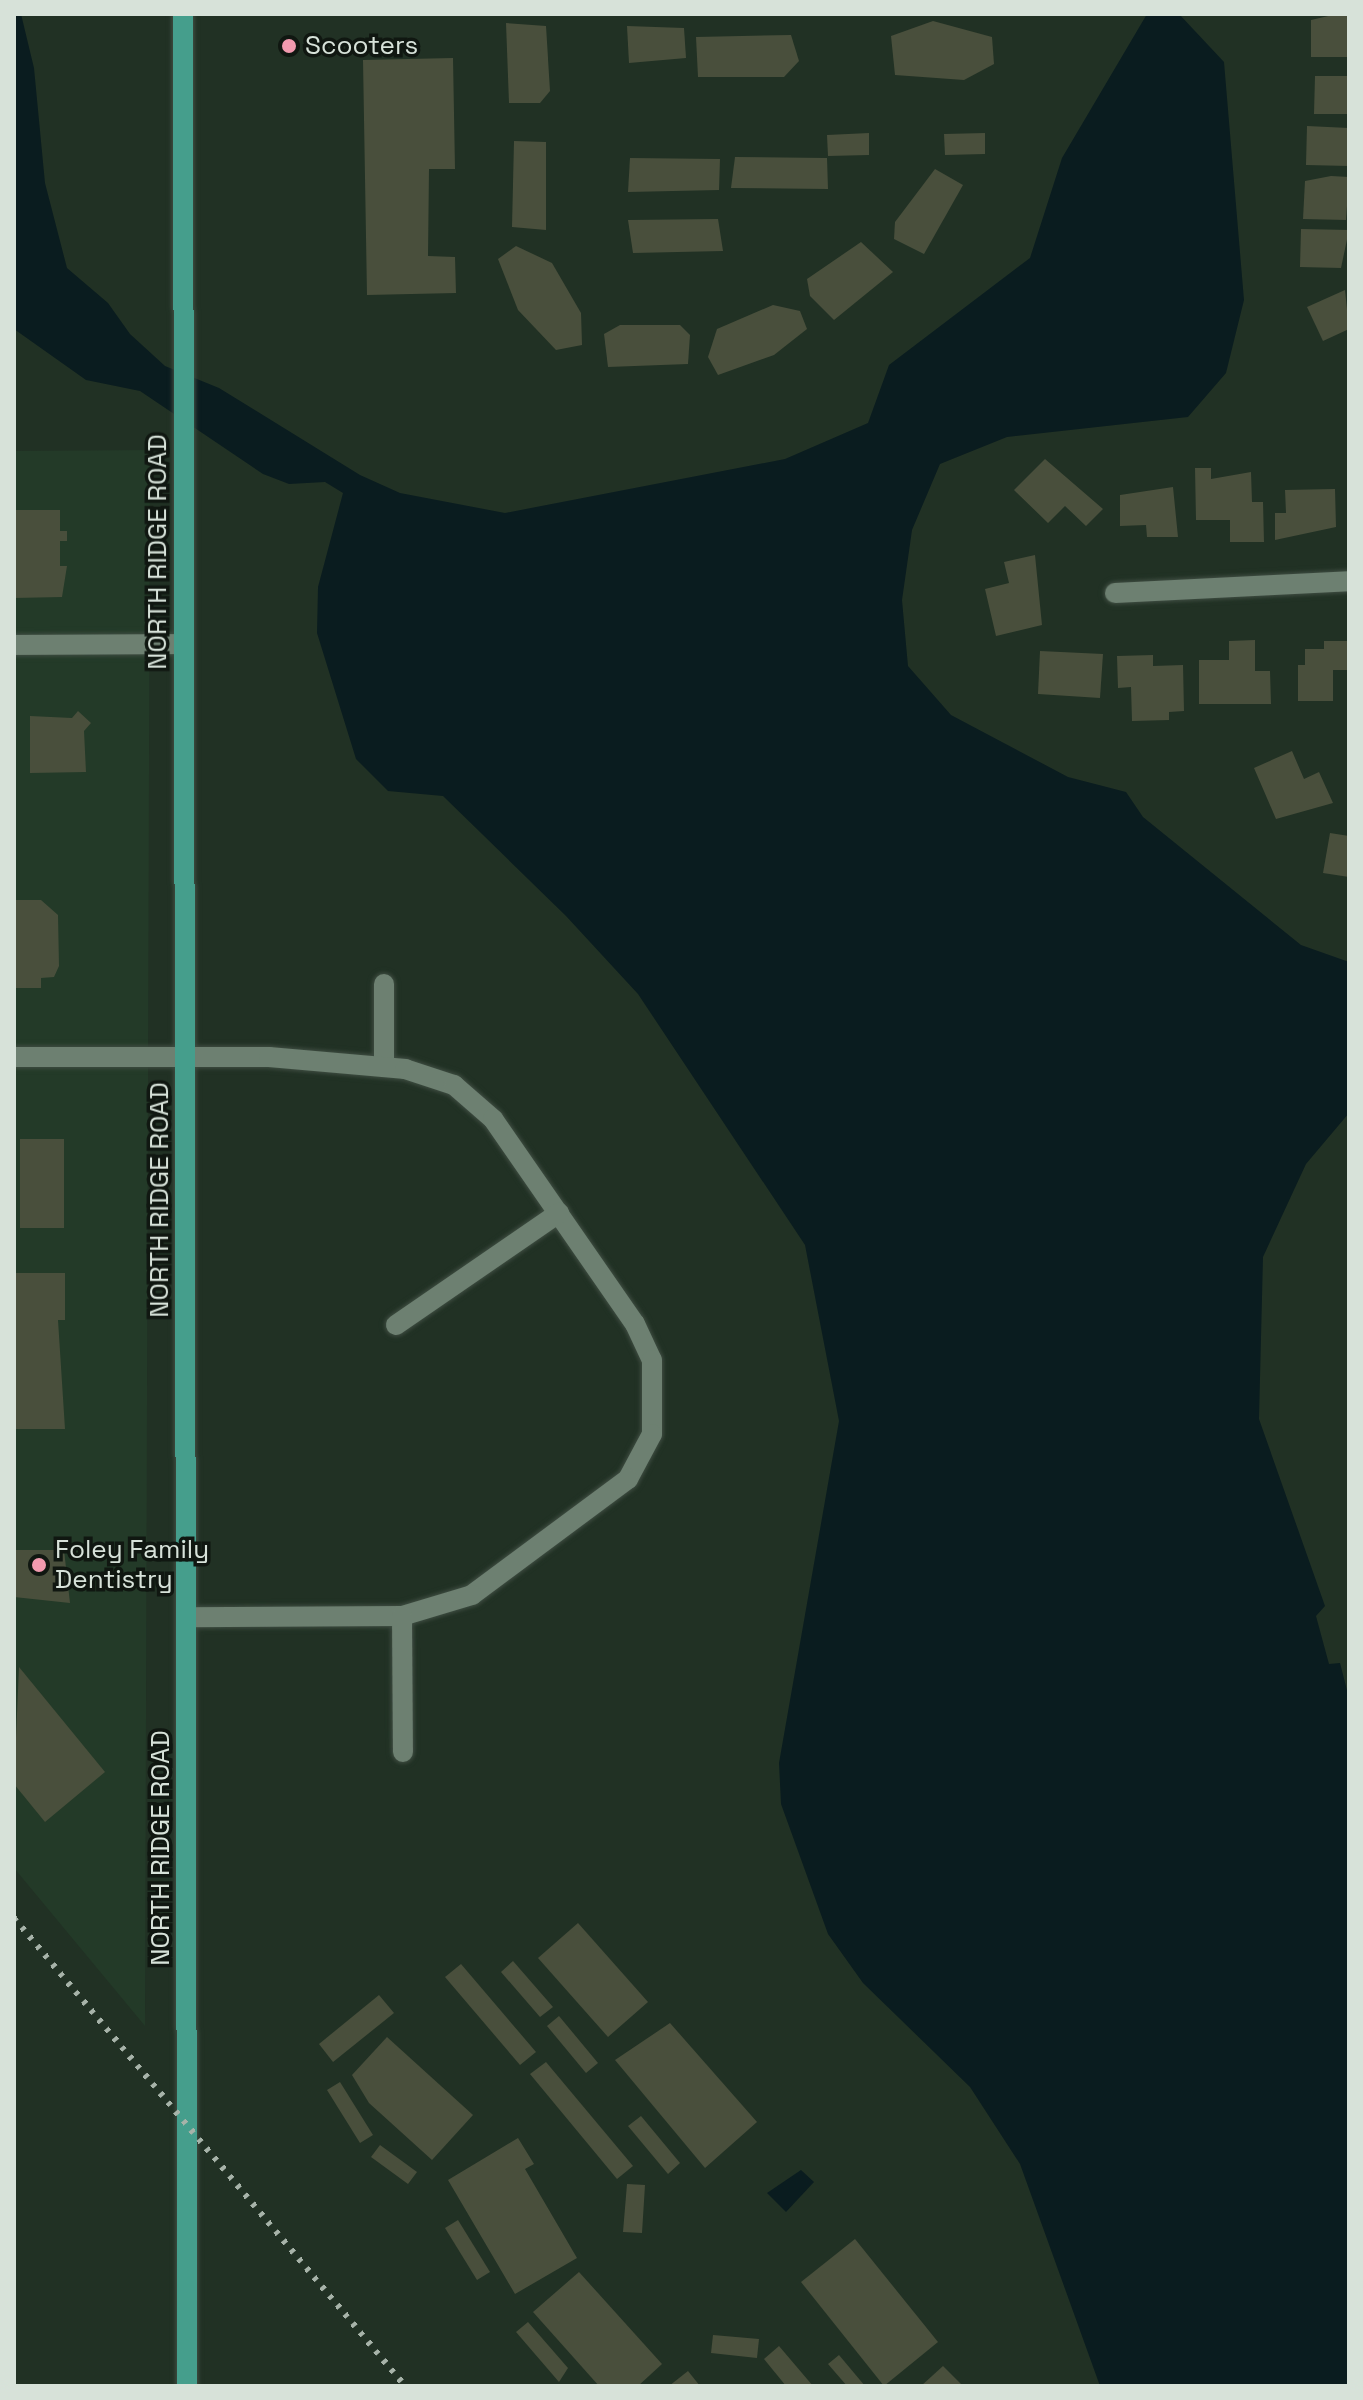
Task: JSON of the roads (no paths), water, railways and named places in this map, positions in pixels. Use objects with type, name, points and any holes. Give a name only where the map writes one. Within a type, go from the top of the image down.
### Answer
[{"type":"main road","name":"NORTH RIDGE ROAD","points":[[183,14],[187,2386]]},
{"type":"street","points":[[1115,593],[1349,581]]},
{"type":"street","points":[[14,645],[184,644]]},
{"type":"street","points":[[384,984],[384,1067]]},
{"type":"street","points":[[14,1057],[185,1057],[384,1067],[429,1074],[476,1101],[559,1213],[644,1339],[657,1382],[652,1434],[612,1495],[472,1595],[402,1616],[187,1617]]},
{"type":"street","points":[[396,1325],[559,1213]]},
{"type":"street","points":[[402,1616],[403,1752]]},
{"type":"railway","points":[[14,1918],[405,2386]]},
{"type":"place","name":"Scooters","points":[[289,46]]},
{"type":"place","name":"Foley Family Dentistry","points":[[39,1565]]}]
